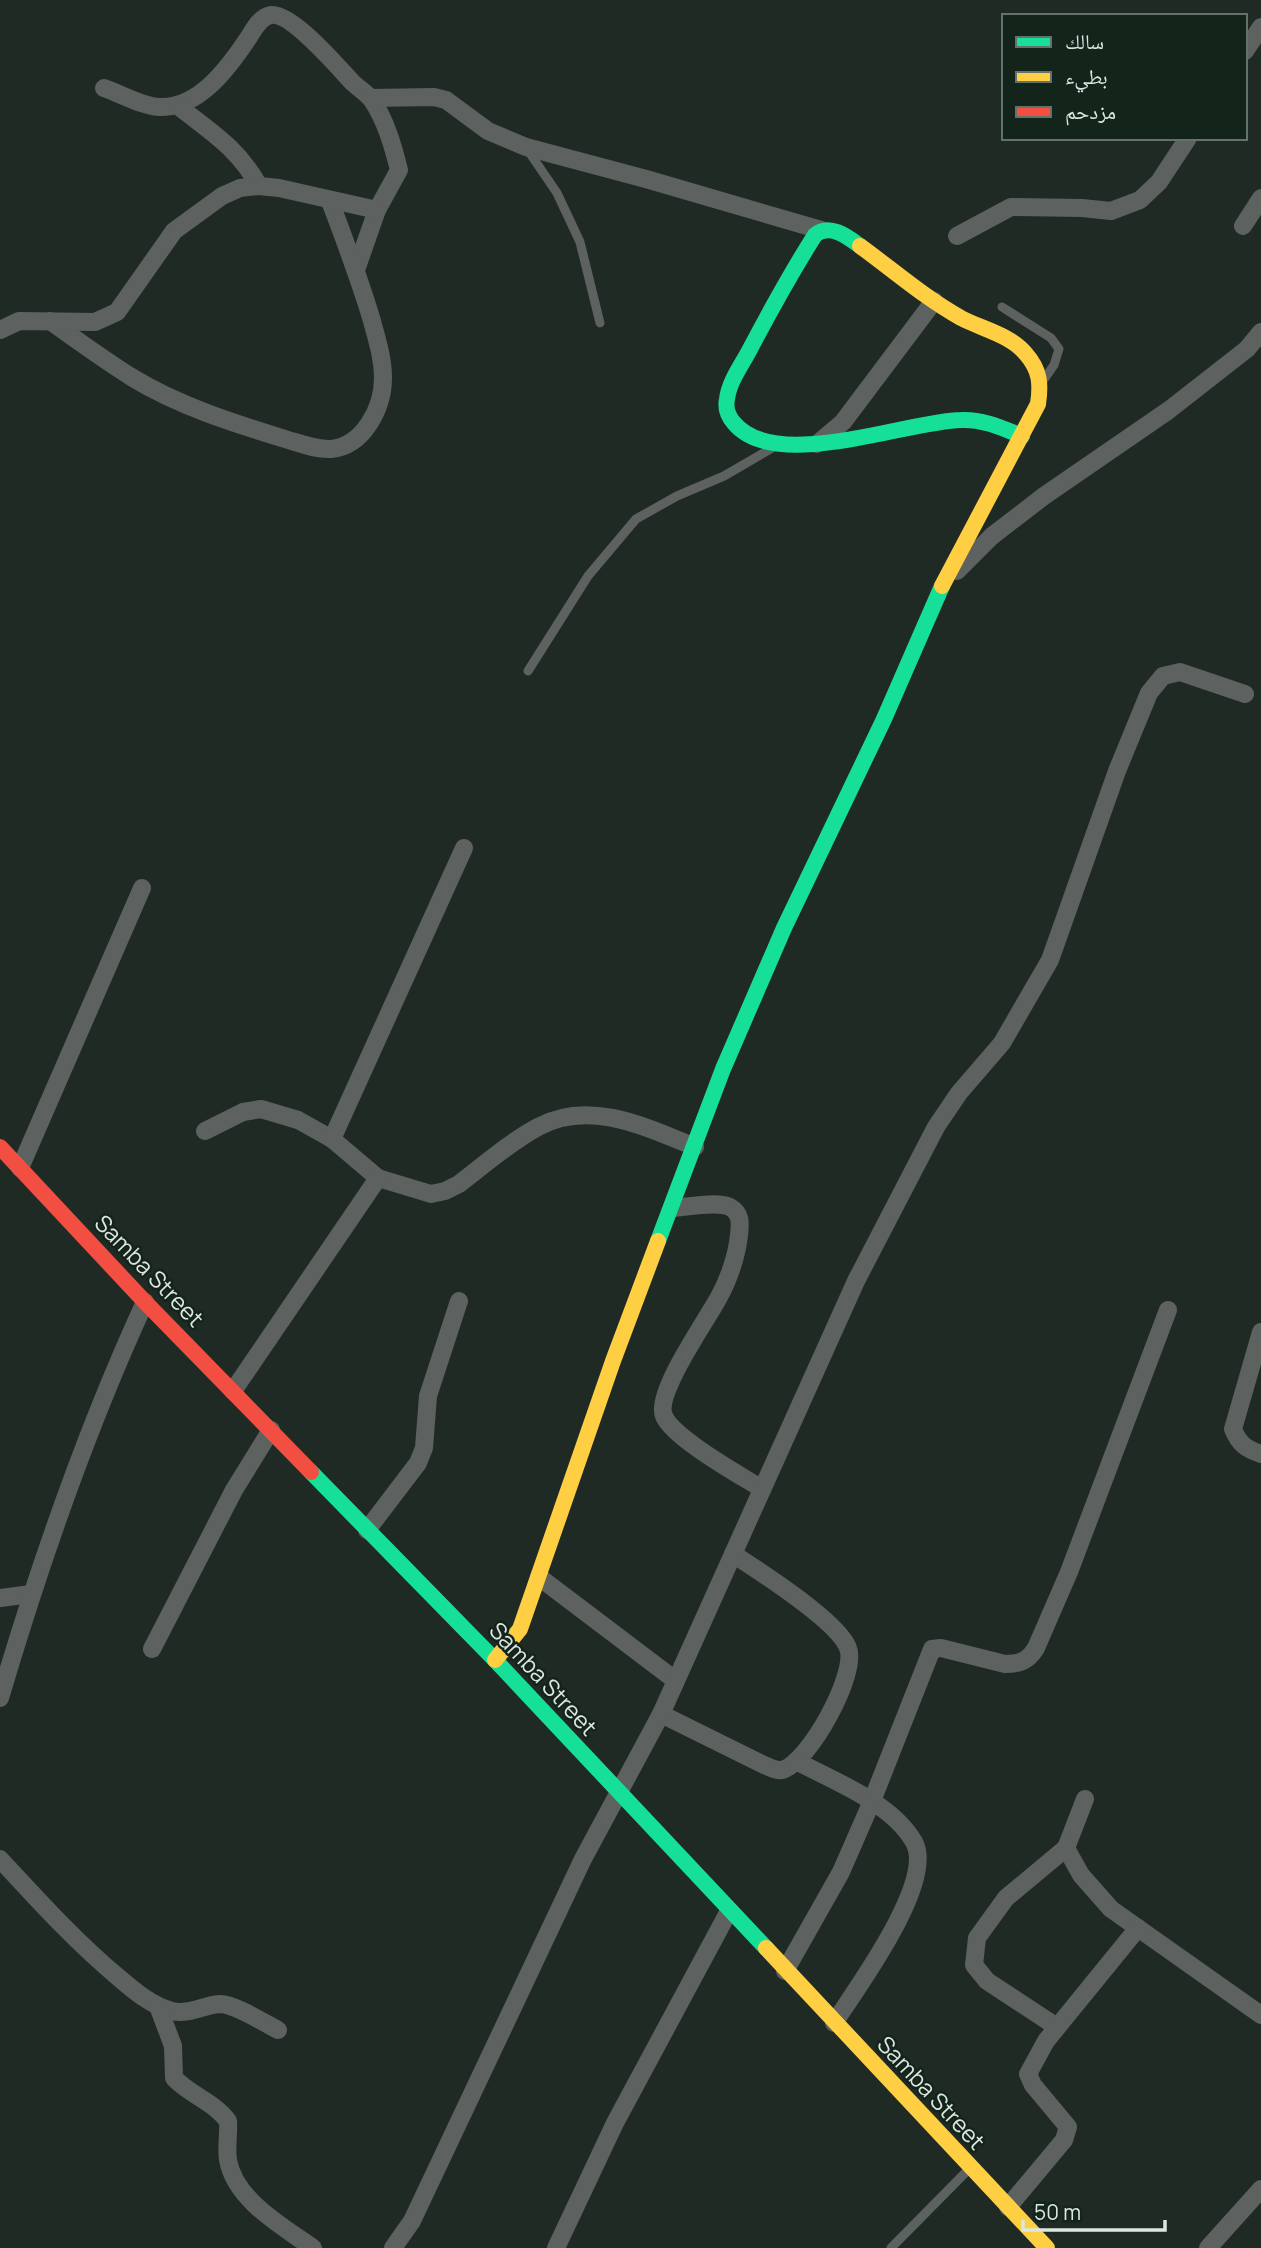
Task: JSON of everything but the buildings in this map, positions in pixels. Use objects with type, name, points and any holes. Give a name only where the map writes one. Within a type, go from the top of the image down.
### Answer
[{"type":"street","points":[[104,88],[157,107],[178,106],[193,98],[217,78],[260,21],[269,15],[280,16],[317,44],[371,99],[390,135],[399,170],[377,210],[356,270]]},
{"type":"street","points":[[1247,48],[1261,27]]},
{"type":"street","points":[[371,99],[434,97],[446,100],[488,131],[526,147],[821,230],[835,230],[934,301],[961,318],[1001,336],[1025,352],[1037,370],[1041,385],[1038,404],[942,586],[884,719],[784,928],[723,1069],[613,1361],[520,1629],[495,1660]]},
{"type":"street","points":[[178,106],[224,141],[246,163],[259,186]]},
{"type":"street","points":[[957,236],[1011,207],[1111,211],[1140,200],[1159,182],[1187,140]]},
{"type":"street","points":[[0,330],[19,321],[95,322],[117,312],[174,232],[222,196],[240,188],[279,188],[377,210]]},
{"type":"street","points":[[1243,226],[1261,198]]},
{"type":"street","points":[[50,321],[133,378],[170,398],[248,428],[314,447],[332,449],[347,444],[376,415],[383,380],[381,355],[356,270],[330,201]]},
{"type":"street","points":[[821,230],[815,235],[784,284],[725,398],[730,419],[738,429],[749,437],[780,443],[816,445],[865,439],[964,419],[992,423],[1022,436]]},
{"type":"street","points":[[816,445],[843,422],[934,301]]},
{"type":"street","points":[[942,586],[992,536],[1044,496],[1168,410],[1247,349],[1261,332]]},
{"type":"street","points":[[393,2248],[412,2221],[583,1859],[661,1714],[856,1281],[936,1127],[959,1093],[1002,1043],[1045,970],[1062,931],[1117,772],[1149,694],[1163,676],[1180,672],[1245,694]]},
{"type":"street","points":[[332,1139],[464,848]]},
{"type":"street","points":[[20,1168],[142,888]]},
{"type":"street","points":[[205,1131],[243,1112],[261,1109],[298,1120],[332,1139],[378,1178],[431,1194],[459,1184],[538,1126],[562,1117],[585,1114],[612,1118],[695,1147]]},
{"type":"street","name":"Samba Street","points":[[0,1147],[145,1302],[495,1660],[1047,2248]]},
{"type":"street","points":[[233,1391],[378,1178]]},
{"type":"street","points":[[672,1208],[728,1206],[741,1220],[738,1245],[721,1293],[669,1385],[662,1402],[664,1416],[674,1429],[698,1447],[762,1489]]},
{"type":"street","points":[[367,1530],[418,1463],[424,1448],[428,1396],[459,1301]]},
{"type":"street","points":[[0,1698],[31,1594],[71,1480],[115,1366],[145,1302]]},
{"type":"street","points":[[785,1971],[841,1871],[872,1801],[932,1649],[941,1648],[1015,1664],[1031,1657],[1069,1572],[1168,1310]]},
{"type":"street","points":[[1261,1332],[1233,1429],[1237,1440],[1247,1449],[1261,1454]]},
{"type":"street","points":[[152,1649],[234,1490],[271,1430]]},
{"type":"street","points":[[661,1714],[774,1770],[786,1768],[796,1761],[814,1739],[836,1700],[848,1673],[851,1658],[848,1646],[841,1636],[799,1599],[733,1554]]},
{"type":"street","points":[[539,1577],[675,1680]]},
{"type":"street","points":[[0,1598],[31,1594]]},
{"type":"street","points":[[796,1761],[872,1801],[904,1829],[915,1844],[919,1858],[915,1883],[887,1942],[834,2023]]},
{"type":"street","points":[[1057,2027],[987,1981],[974,1965],[977,1938],[1006,1898],[1066,1848],[1085,1799]]},
{"type":"street","points":[[1066,1848],[1081,1875],[1111,1909],[1261,2015]]},
{"type":"street","points":[[0,1859],[93,1957],[132,1989],[159,2006],[187,2012],[216,2004],[227,2005],[278,2030]]},
{"type":"street","points":[[556,2248],[615,2123],[729,1911]]},
{"type":"street","points":[[1008,2207],[1064,2140],[1068,2127],[1033,2085],[1028,2074],[1046,2041],[1138,1928]]},
{"type":"street","points":[[159,2006],[173,2046],[174,2078],[217,2109],[228,2121],[228,2158],[232,2176],[246,2195],[313,2248]]},
{"type":"street","points":[[1208,2248],[1261,2189]]},
{"type":"lane","points":[[526,147],[557,192],[580,242],[600,323]]},
{"type":"lane","points":[[1002,307],[1051,338],[1059,349],[1054,365],[1041,385]]},
{"type":"lane","points":[[528,671],[588,576],[636,519],[677,496],[724,476],[780,443]]},
{"type":"lane","points":[[891,2248],[970,2168]]},
{"type":"traffic: fast","points":[[860,246],[844,235],[832,231],[826,230],[815,235],[733,380],[726,406],[734,423],[753,437],[779,444],[843,441],[937,422],[961,420],[985,423],[1022,436]]},
{"type":"traffic: fast","points":[[658,1241],[723,1069],[784,928],[884,719],[942,586]]},
{"type":"traffic: fast","points":[[311,1472],[495,1660],[766,1948]]},
{"type":"traffic: slow","points":[[860,246],[948,310],[1020,347],[1031,360],[1038,377],[1038,404],[942,586]]},
{"type":"traffic: slow","points":[[495,1660],[520,1629],[613,1361],[658,1241]]},
{"type":"traffic: slow","points":[[766,1948],[1047,2248]]},
{"type":"traffic: jam","points":[[0,1147],[145,1302],[311,1472]]}]
